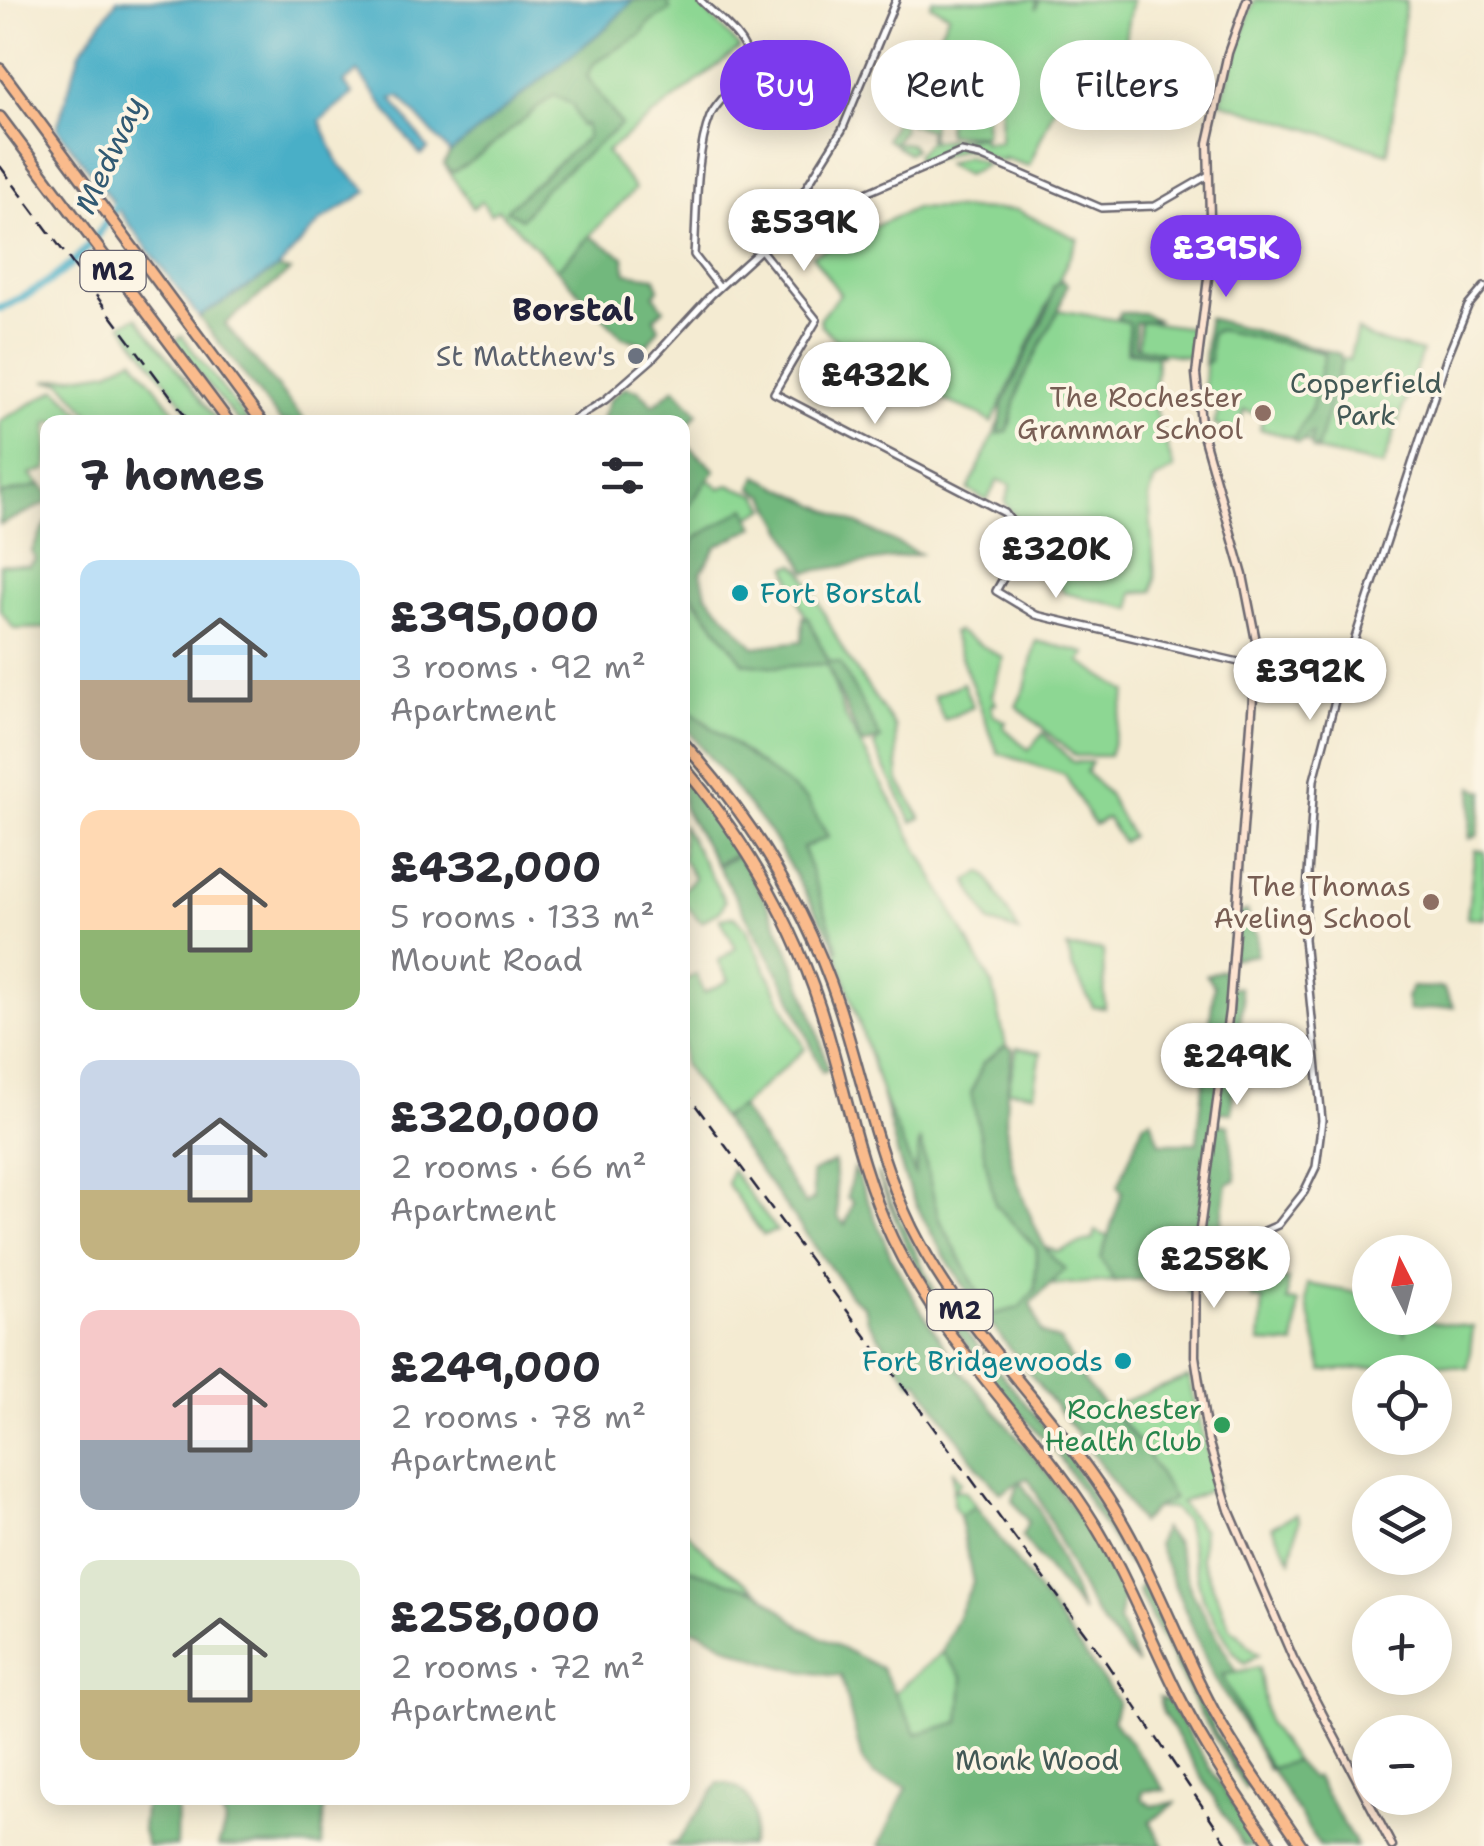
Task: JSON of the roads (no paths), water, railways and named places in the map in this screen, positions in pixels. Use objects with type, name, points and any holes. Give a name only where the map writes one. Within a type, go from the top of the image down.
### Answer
[{"type":"highway","name":"M2","points":[[0,70],[257,415]]},
{"type":"highway","name":"M2","points":[[0,117],[225,415]]},
{"type":"highway","name":"M2","points":[[690,751],[751,826],[806,922],[837,1000],[888,1173],[931,1264],[977,1334],[1108,1498],[1139,1552],[1211,1705],[1302,1846]]},
{"type":"highway","name":"M2","points":[[690,775],[743,844],[789,928],[821,1009],[873,1192],[915,1282],[964,1357],[1091,1518],[1192,1722],[1272,1846]]},
{"type":"main road","points":[[1247,0],[1216,101],[1207,180],[1211,255],[1198,346],[1197,397],[1204,439],[1248,595],[1256,666],[1229,1011],[1196,1259],[1196,1356],[1215,1468],[1287,1645],[1392,1846]]},
{"type":"street","points":[[700,0],[740,42],[748,60],[746,68],[718,102],[706,129],[694,256],[719,287]]},
{"type":"street","points":[[776,236],[842,130],[896,0]]},
{"type":"street","points":[[581,415],[651,360],[719,287],[776,236],[803,220],[962,152],[978,155],[1099,208],[1147,208],[1207,180]]},
{"type":"street","points":[[761,250],[816,318],[774,393],[1006,513],[1023,533],[1024,546],[996,592],[1036,615],[1256,666]]},
{"type":"street","points":[[1201,1239],[1248,1238],[1278,1225],[1304,1192],[1316,1167],[1322,1120],[1304,939],[1314,778],[1337,694],[1446,360],[1467,308],[1484,286]]},
{"type":"water","points":[[117,0],[633,0],[608,26],[450,153],[400,97],[392,99],[428,149],[420,155],[358,72],[344,83],[353,94],[320,121],[339,164],[368,191],[321,221],[278,268],[199,317],[57,128],[80,52]]},
{"type":"waterway","name":"Medway","points":[[0,308],[37,289],[70,265],[97,235],[119,199]]},
{"type":"railway","points":[[0,166],[185,415]]},
{"type":"railway","points":[[690,1098],[1099,1652],[1229,1846]]},
{"type":"place","name":"St Matthew's","points":[[636,356]]},
{"type":"place","name":"The Rochester Grammar School","points":[[1263,413]]},
{"type":"place","name":"Fort Borstal","points":[[740,593]]},
{"type":"place","name":"The Thomas Aveling School","points":[[1431,902]]},
{"type":"place","name":"Fort Bridgewoods","points":[[1123,1361]]},
{"type":"place","name":"Rochester Health Club","points":[[1222,1425]]},
{"type":"district","name":"Borstal","points":[[573,310]]},
{"type":"park label","name":"Copperfield Park","points":[[1366,399]]},
{"type":"park label","name":"Monk Wood","points":[[1037,1760]]}]
